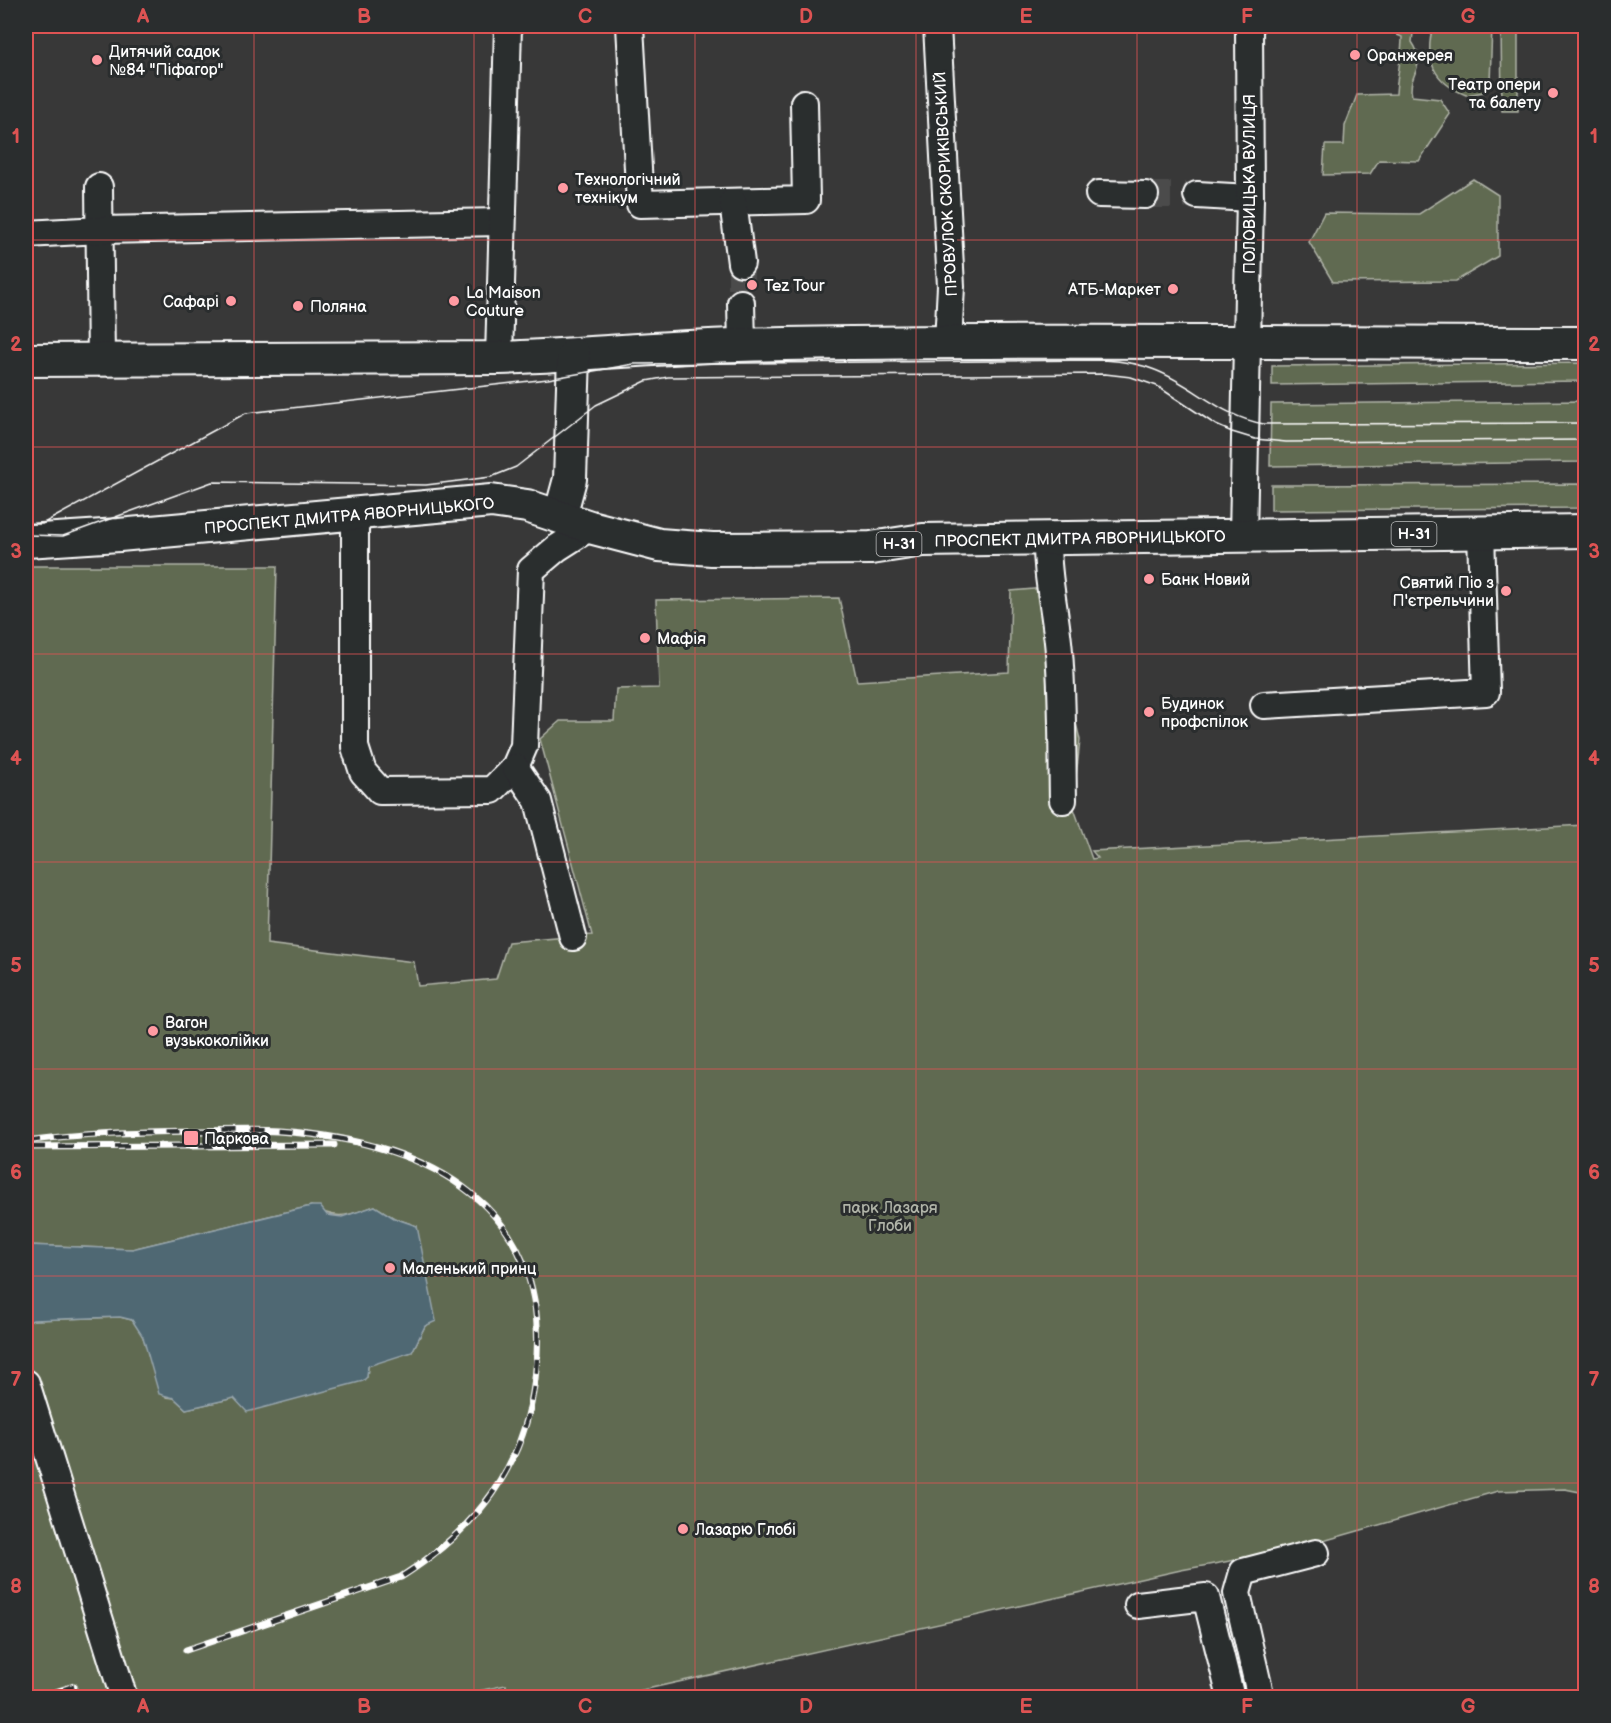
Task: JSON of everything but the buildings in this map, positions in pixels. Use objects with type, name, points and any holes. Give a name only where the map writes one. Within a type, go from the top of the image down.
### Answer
[{"type":"main road","points":[[26,360],[499,358],[574,355],[653,347],[948,342],[1586,344]]},
{"type":"main road","points":[[560,516],[570,479],[574,355]]},
{"type":"main road","name":"ПРОСПЕКТ ДМИТРА ЯВОРНИЦЬКОГО","points":[[26,541],[119,535],[491,501],[527,506],[590,527],[659,545],[712,549],[871,548],[923,540],[1047,537],[1586,531]]},
{"type":"street","points":[[499,358],[508,26]]},
{"type":"street","points":[[630,26],[640,204],[806,200],[804,103]]},
{"type":"street","name":"ПРОВУЛОК СКОРИКІВСЬКИЙ","points":[[938,26],[951,286],[948,342]]},
{"type":"street","name":"ПОЛОВИЦЬКА ВУЛИЦЯ","points":[[1249,26],[1254,343]]},
{"type":"street","points":[[99,187],[101,360]]},
{"type":"street","points":[[1099,194],[1145,195]]},
{"type":"street","points":[[1197,195],[1250,198]]},
{"type":"street","points":[[733,202],[741,263]]},
{"type":"street","points":[[26,234],[101,230],[501,222]]},
{"type":"street","points":[[741,303],[742,345]]},
{"type":"street","name":"ПРОСПЕКТ ДМИТРА ЯВОРНИЦЬКОГО","points":[[1243,536],[1254,343]]},
{"type":"street","points":[[355,527],[355,747],[363,772],[380,791],[492,790],[515,767],[524,746],[531,570],[557,548],[590,527]]},
{"type":"street","points":[[1264,705],[1486,692],[1481,533]]},
{"type":"street","points":[[1047,537],[1047,566],[1054,602],[1059,654],[1063,800]]},
{"type":"street","points":[[515,767],[538,801],[573,937]]},
{"type":"street","points":[[26,1383],[124,1698]]},
{"type":"street","points":[[1261,1698],[1237,1593],[1243,1572],[1316,1553]]},
{"type":"street","points":[[1138,1605],[1206,1597],[1231,1698]]},
{"type":"green space","points":[[1397,26],[1419,26],[1413,33],[1412,42],[1417,50],[1418,64],[1412,82],[1412,96],[1440,99],[1450,114],[1419,161],[1379,160],[1370,174],[1323,175],[1325,145],[1344,145],[1345,126],[1357,95],[1396,94],[1402,37],[1397,35]]},
{"type":"green space","points":[[1433,26],[1492,26],[1490,83],[1484,92],[1466,95],[1455,90],[1439,76],[1431,59],[1430,38]]},
{"type":"green space","points":[[1501,26],[1518,26],[1518,111],[1502,111]]},
{"type":"green space","points":[[1473,179],[1498,195],[1498,256],[1456,281],[1333,282],[1309,242],[1324,213],[1419,214]]},
{"type":"green space","points":[[1585,363],[1585,381],[1272,385],[1272,366]]},
{"type":"green space","points":[[1585,401],[1585,462],[1270,466],[1271,404]]},
{"type":"green space","points":[[1585,484],[1585,508],[1271,510],[1271,485]]},
{"type":"green space","name":"парк Лазаря Глоби","points":[[26,566],[277,566],[267,944],[414,962],[418,986],[496,979],[508,942],[592,935],[540,739],[560,721],[614,721],[616,689],[659,688],[656,600],[839,598],[857,681],[1009,672],[1011,591],[1045,588],[1080,740],[1073,806],[1092,859],[1098,858],[1092,851],[1585,825],[1585,1493],[1565,1489],[1498,1491],[1295,1549],[1181,1570],[629,1693],[622,1697],[508,1697],[506,1685],[460,1695],[461,1698],[26,1697],[26,1323],[33,1320],[120,1317],[132,1320],[139,1327],[166,1397],[174,1398],[186,1409],[234,1398],[367,1377],[368,1366],[372,1362],[412,1352],[425,1326],[417,1226],[394,1218],[375,1206],[350,1214],[336,1215],[311,1206],[132,1249],[26,1245]]},
{"type":"water","points":[[311,1206],[320,1206],[327,1215],[342,1217],[375,1206],[394,1218],[417,1226],[436,1321],[425,1326],[412,1352],[368,1366],[367,1377],[363,1381],[247,1412],[234,1398],[186,1409],[174,1398],[159,1394],[143,1337],[132,1320],[120,1317],[33,1320],[26,1323],[26,1245],[132,1249]]},
{"type":"tunnel","points":[[1145,195],[1197,195]]},
{"type":"tunnel","points":[[741,263],[741,303]]},
{"type":"tram line","points":[[26,524],[42,524],[246,413],[548,379],[634,364],[1104,360],[1130,363],[1155,370],[1234,415],[1264,424],[1586,423]]},
{"type":"tram line","points":[[26,535],[63,536],[212,482],[426,485],[491,477],[516,467],[596,405],[646,381],[668,377],[1105,374],[1131,377],[1157,386],[1216,425],[1255,439],[1286,442],[1586,440]]},
{"type":"railway","points":[[26,1141],[110,1133],[257,1130],[334,1137],[385,1150],[432,1168],[472,1194],[503,1227],[526,1269],[537,1319],[535,1379],[529,1411],[520,1441],[507,1469],[492,1494],[473,1517],[452,1539],[401,1577],[186,1650]]},
{"type":"railway","points":[[31,1147],[334,1145]]},
{"type":"railway","points":[[37,1698],[74,1686]]},
{"type":"place","name":"Оранжерея","points":[[1355,55]]},
{"type":"place","name":"Дитячий садок №84 \"Піфагор\"","points":[[97,60]]},
{"type":"place","name":"Театр опери та балету","points":[[1553,93]]},
{"type":"place","name":"Технологічний технікум","points":[[563,188]]},
{"type":"place","name":"Tez Tour","points":[[752,285]]},
{"type":"place","name":"АТБ-Маркет","points":[[1173,289]]},
{"type":"place","name":"Сафарі","points":[[231,301]]},
{"type":"place","name":"La Maison Couture","points":[[454,301]]},
{"type":"place","name":"Поляна","points":[[298,306]]},
{"type":"place","name":"Банк Новий","points":[[1149,579]]},
{"type":"place","name":"Святий Піо з П'єтрельчини","points":[[1506,591]]},
{"type":"place","name":"Мафія","points":[[645,638]]},
{"type":"place","name":"Будинок профспілок","points":[[1149,712]]},
{"type":"place","name":"Вагон вузькоколійки","points":[[153,1031]]},
{"type":"place","name":"Паркова","points":[[191,1138]]},
{"type":"place","name":"Маленький принц","points":[[390,1268]]},
{"type":"place","name":"Лазарю Глобі","points":[[683,1529]]}]
